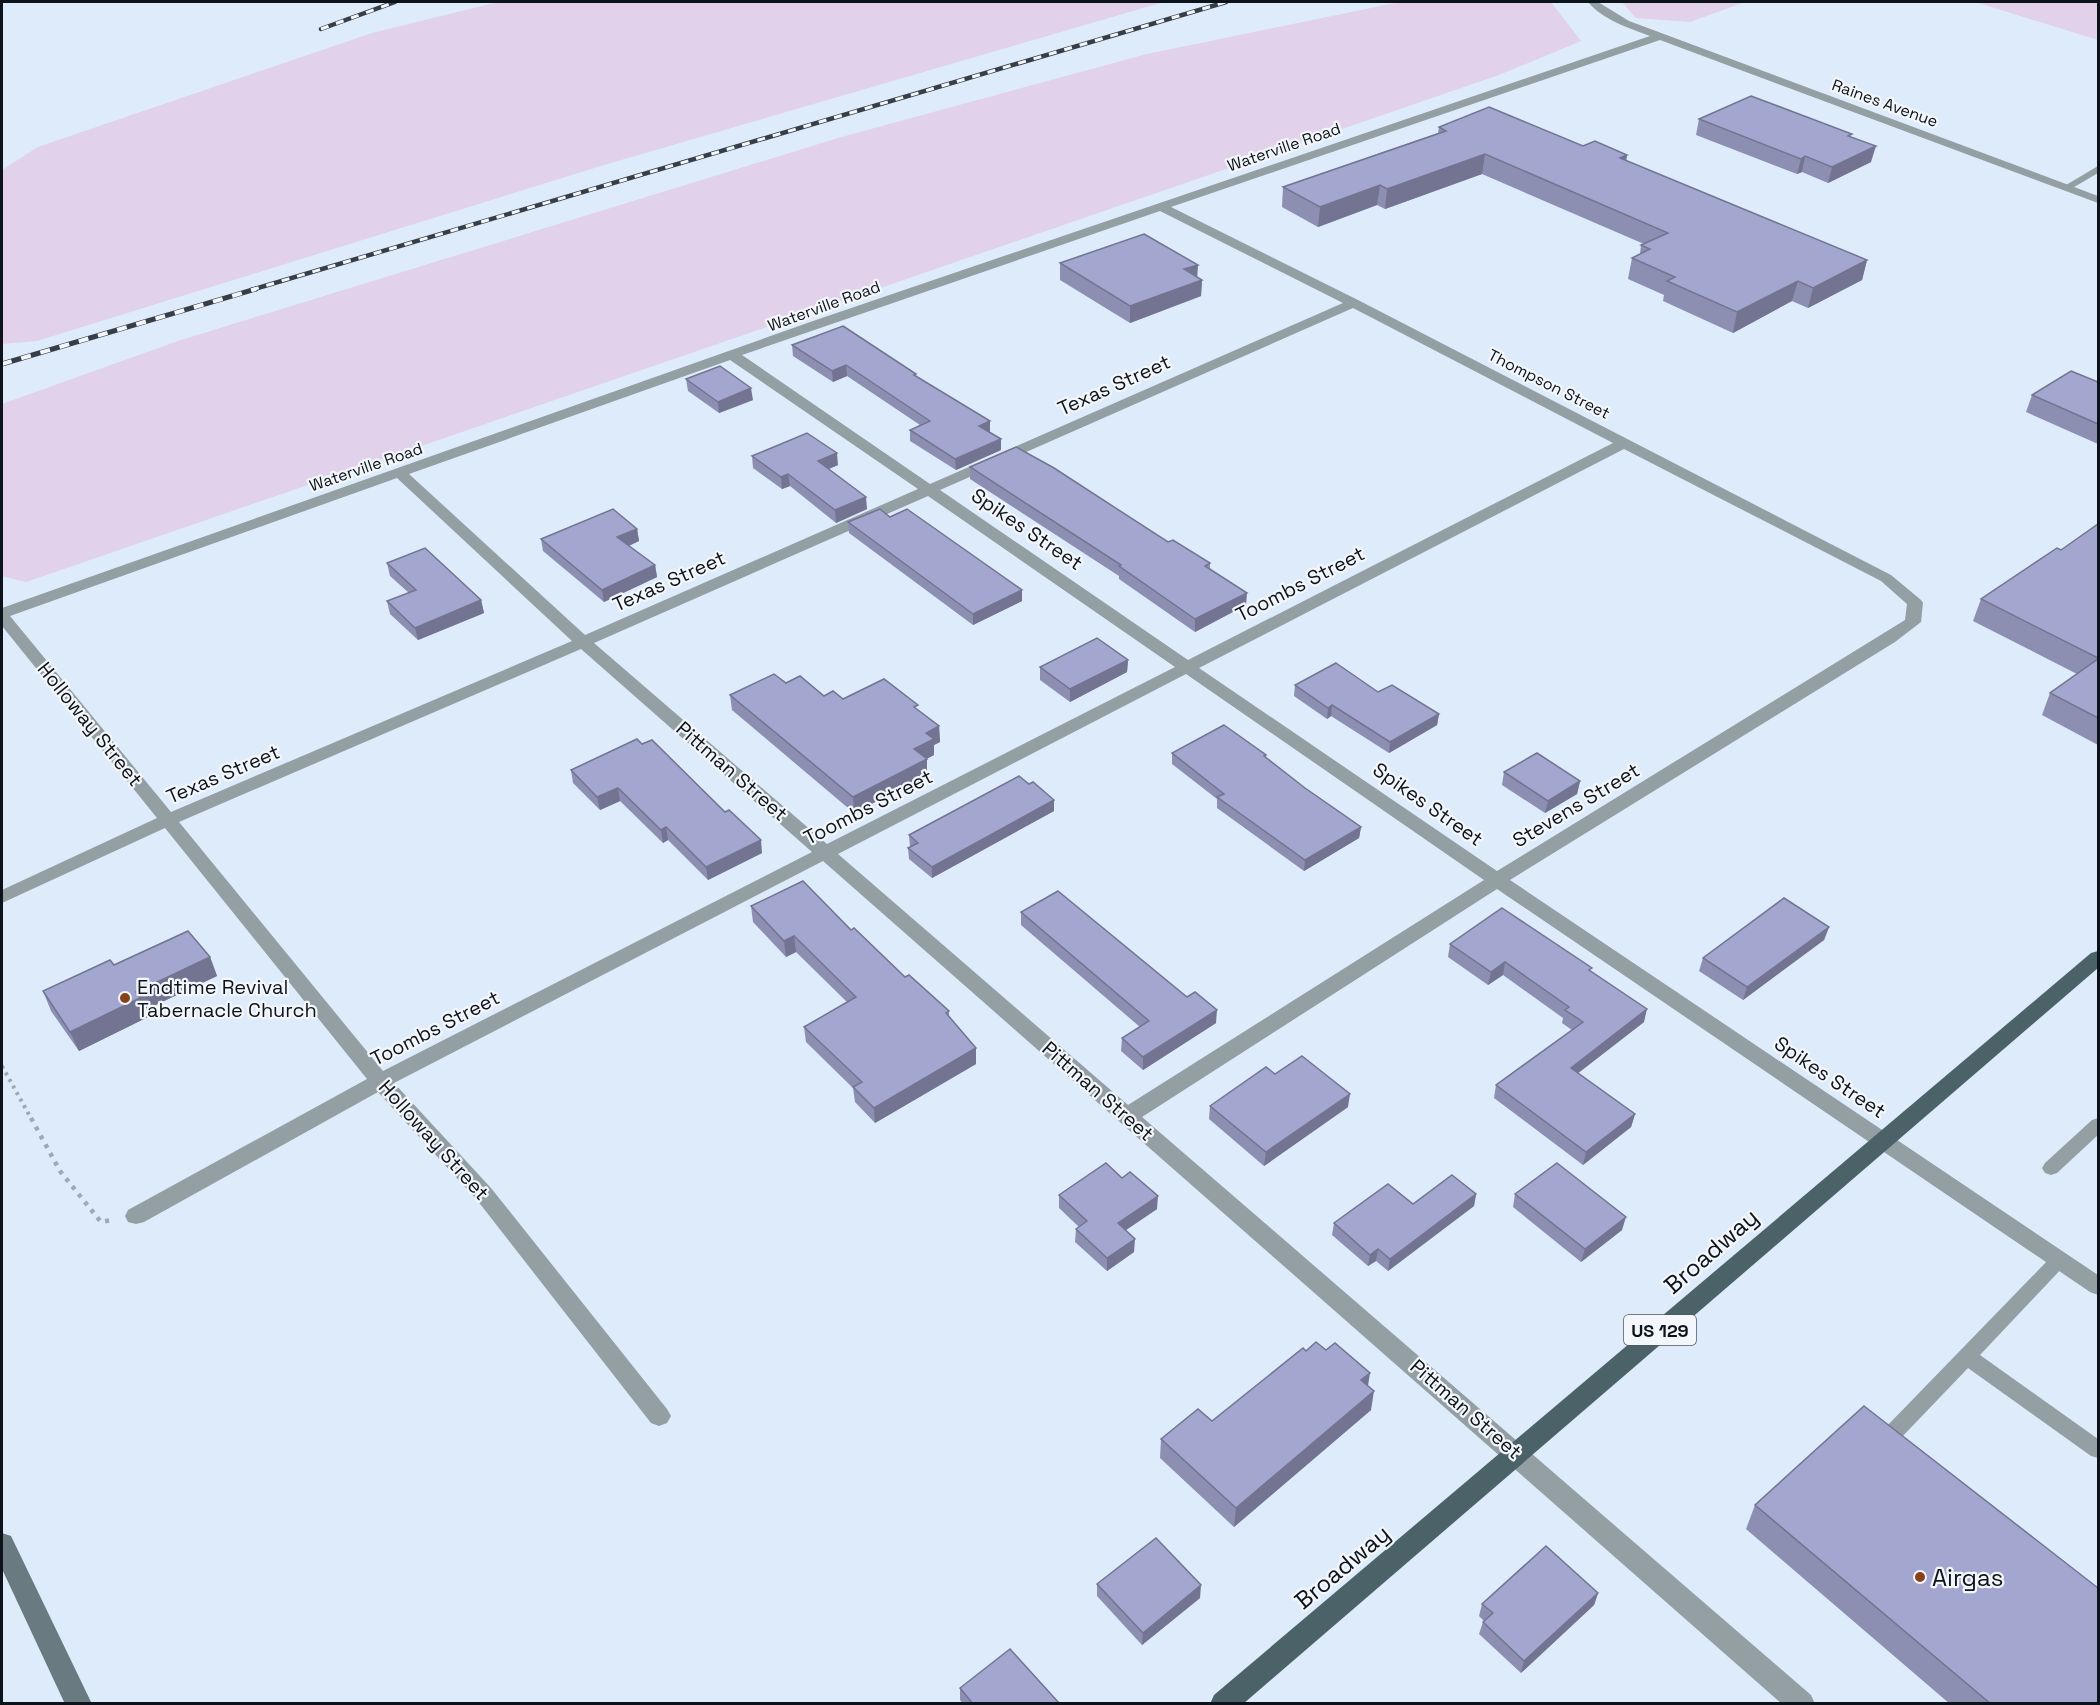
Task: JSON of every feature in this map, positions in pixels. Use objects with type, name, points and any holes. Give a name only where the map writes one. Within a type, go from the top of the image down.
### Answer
[{"type":"main road","name":"Broadway","points":[[1223,1704],[2098,958]]},
{"type":"street","name":"Raines Avenue","points":[[1593,2],[1610,16],[1660,36],[2098,200]]},
{"type":"street","name":"Waterville Road","points":[[2,614],[399,472],[734,356],[821,323],[1660,36]]},
{"type":"street","name":"Thompson Street","points":[[1161,207],[1353,303],[1886,578],[1915,603]]},
{"type":"street","name":"Texas Street","points":[[2,897],[168,820],[584,642],[1353,303]]},
{"type":"street","name":"Spikes Street","points":[[734,356],[1497,880],[2098,1286]]},
{"type":"street","name":"Toombs Street","points":[[136,1216],[380,1081],[828,854],[1188,666],[1624,443]]},
{"type":"street","name":"Pittman Street","points":[[399,472],[584,642],[1517,1453],[1802,1704]]},
{"type":"street","name":"Stevens Street","points":[[1127,1116],[1497,880],[1889,639],[1913,622],[1915,603]]},
{"type":"street","name":"Holloway Street","points":[[2,614],[380,1081],[484,1194],[658,1416]]},
{"type":"street","points":[[2,1544],[79,1704]]},
{"type":"lane","points":[[2066,188],[2098,169]]},
{"type":"lane","points":[[2051,1168],[2098,1125]]},
{"type":"lane","points":[[1893,1432],[2059,1260]]},
{"type":"lane","points":[[1966,1356],[2098,1450]]},
{"type":"path","points":[[2,1065],[60,1171],[101,1222],[136,1216]]},
{"type":"shaded area","points":[[498,2],[1164,2],[604,165],[37,341],[2,344],[2,170],[38,147],[372,33]]},
{"type":"shaded area","points":[[1400,2],[1551,2],[1581,41],[1499,75],[26,582],[2,576],[2,404],[178,341],[838,138],[1147,54]]},
{"type":"shaded area","points":[[1622,2],[1745,2],[1690,22],[1636,18]]},
{"type":"shaded area","points":[[1975,2],[2098,2],[2098,40]]},
{"type":"building","points":[[1751,96],[1852,134],[1848,136],[1876,146],[1832,167],[1805,156],[1801,159],[1699,119]]},
{"type":"building","points":[[1489,107],[1583,146],[1595,141],[1627,155],[1620,158],[1867,260],[1813,288],[1798,281],[1737,312],[1667,281],[1675,277],[1632,258],[1650,249],[1641,245],[1668,233],[1485,154],[1387,189],[1380,185],[1320,207],[1283,187],[1446,131],[1439,127]]},
{"type":"building","points":[[1144,234],[1198,265],[1184,269],[1202,280],[1130,306],[1060,263]]},
{"type":"building","points":[[843,326],[916,374],[914,375],[990,421],[979,426],[1001,439],[955,459],[910,430],[930,421],[846,365],[832,371],[792,345]]},
{"type":"building","points":[[720,366],[751,388],[718,402],[686,379]]},
{"type":"building","points":[[2071,371],[2098,382],[2098,424],[2032,395]]},
{"type":"building","points":[[807,433],[837,453],[818,461],[866,497],[835,510],[788,474],[781,477],[752,456]]},
{"type":"building","points":[[1016,447],[1054,468],[1168,542],[1173,540],[1210,563],[1205,566],[1247,593],[1195,619],[1119,566],[1121,565],[970,467]]},
{"type":"building","points":[[613,509],[637,529],[617,537],[655,565],[602,590],[541,539]]},
{"type":"building","points":[[880,509],[890,517],[907,509],[1022,590],[973,614],[848,522]]},
{"type":"building","points":[[2098,524],[2098,658],[1981,599],[2057,548],[2061,550]]},
{"type":"building","points":[[425,548],[481,600],[415,628],[387,601],[416,590],[387,563]]},
{"type":"building","points":[[1097,638],[1128,660],[1070,689],[1040,667]]},
{"type":"building","points":[[2098,659],[2098,718],[2050,693]]},
{"type":"building","points":[[1336,663],[1378,692],[1392,685],[1439,714],[1390,742],[1332,705],[1328,708],[1295,685]]},
{"type":"building","points":[[774,674],[786,683],[800,676],[824,696],[833,691],[843,699],[884,679],[918,705],[914,707],[939,726],[926,733],[934,739],[914,749],[927,759],[853,797],[730,695]]},
{"type":"building","points":[[1224,725],[1266,755],[1264,756],[1305,788],[1361,827],[1305,860],[1217,797],[1224,794],[1172,753]]},
{"type":"building","points":[[637,739],[642,744],[652,740],[725,812],[729,810],[761,840],[706,867],[666,827],[661,830],[618,788],[597,797],[571,770]]},
{"type":"building","points":[[1537,753],[1580,781],[1548,801],[1504,772]]},
{"type":"building","points":[[1019,776],[1029,784],[1033,782],[1054,800],[932,867],[908,848],[918,843],[909,835]]},
{"type":"building","points":[[803,881],[851,930],[854,928],[905,977],[909,975],[949,1011],[946,1013],[976,1048],[874,1108],[853,1087],[862,1082],[804,1027],[856,997],[794,936],[784,941],[751,906]]},
{"type":"building","points":[[1058,891],[1187,997],[1195,992],[1217,1010],[1143,1057],[1122,1038],[1149,1021],[1021,912]]},
{"type":"building","points":[[1784,898],[1829,927],[1747,987],[1703,958]]},
{"type":"building","points":[[1502,908],[1592,968],[1589,970],[1647,1009],[1571,1068],[1635,1114],[1586,1152],[1496,1085],[1583,1022],[1565,1010],[1569,1007],[1505,962],[1491,972],[1450,944]]},
{"type":"building","points":[[188,931],[210,957],[136,992],[140,998],[70,1032],[43,991],[110,960],[114,965]]},
{"type":"building","points":[[1302,1056],[1350,1094],[1266,1152],[1210,1106],[1266,1067],[1275,1074]]},
{"type":"building","points":[[1106,1163],[1122,1178],[1130,1172],[1158,1196],[1118,1223],[1135,1239],[1107,1258],[1076,1229],[1087,1221],[1059,1195]]},
{"type":"building","points":[[1557,1163],[1626,1217],[1585,1249],[1515,1194]]},
{"type":"building","points":[[1452,1175],[1476,1194],[1390,1259],[1378,1249],[1370,1255],[1334,1223],[1388,1184],[1413,1204]]},
{"type":"building","points":[[1316,1342],[1326,1350],[1335,1343],[1370,1373],[1361,1380],[1374,1391],[1236,1508],[1161,1439],[1198,1409],[1212,1421],[1303,1348],[1306,1351]]},
{"type":"building","name":"Airgas","points":[[1864,1406],[2098,1588],[2098,1704],[1991,1704],[1755,1505]]},
{"type":"building","points":[[1156,1538],[1201,1585],[1143,1633],[1097,1584]]},
{"type":"building","points":[[1546,1546],[1598,1593],[1524,1661],[1483,1622],[1493,1613],[1482,1604]]},
{"type":"building","points":[[1010,1649],[1058,1704],[973,1704],[960,1688]]},
{"type":"railway","points":[[321,29],[395,2]]},
{"type":"railway","points":[[251,290],[1226,2]]},
{"type":"railway","points":[[2,364],[256,289]]},
{"type":"place","name":"Endtime Revival Tabernacle Church","points":[[125,998]]},
{"type":"place","name":"Airgas","points":[[1920,1577]]}]
